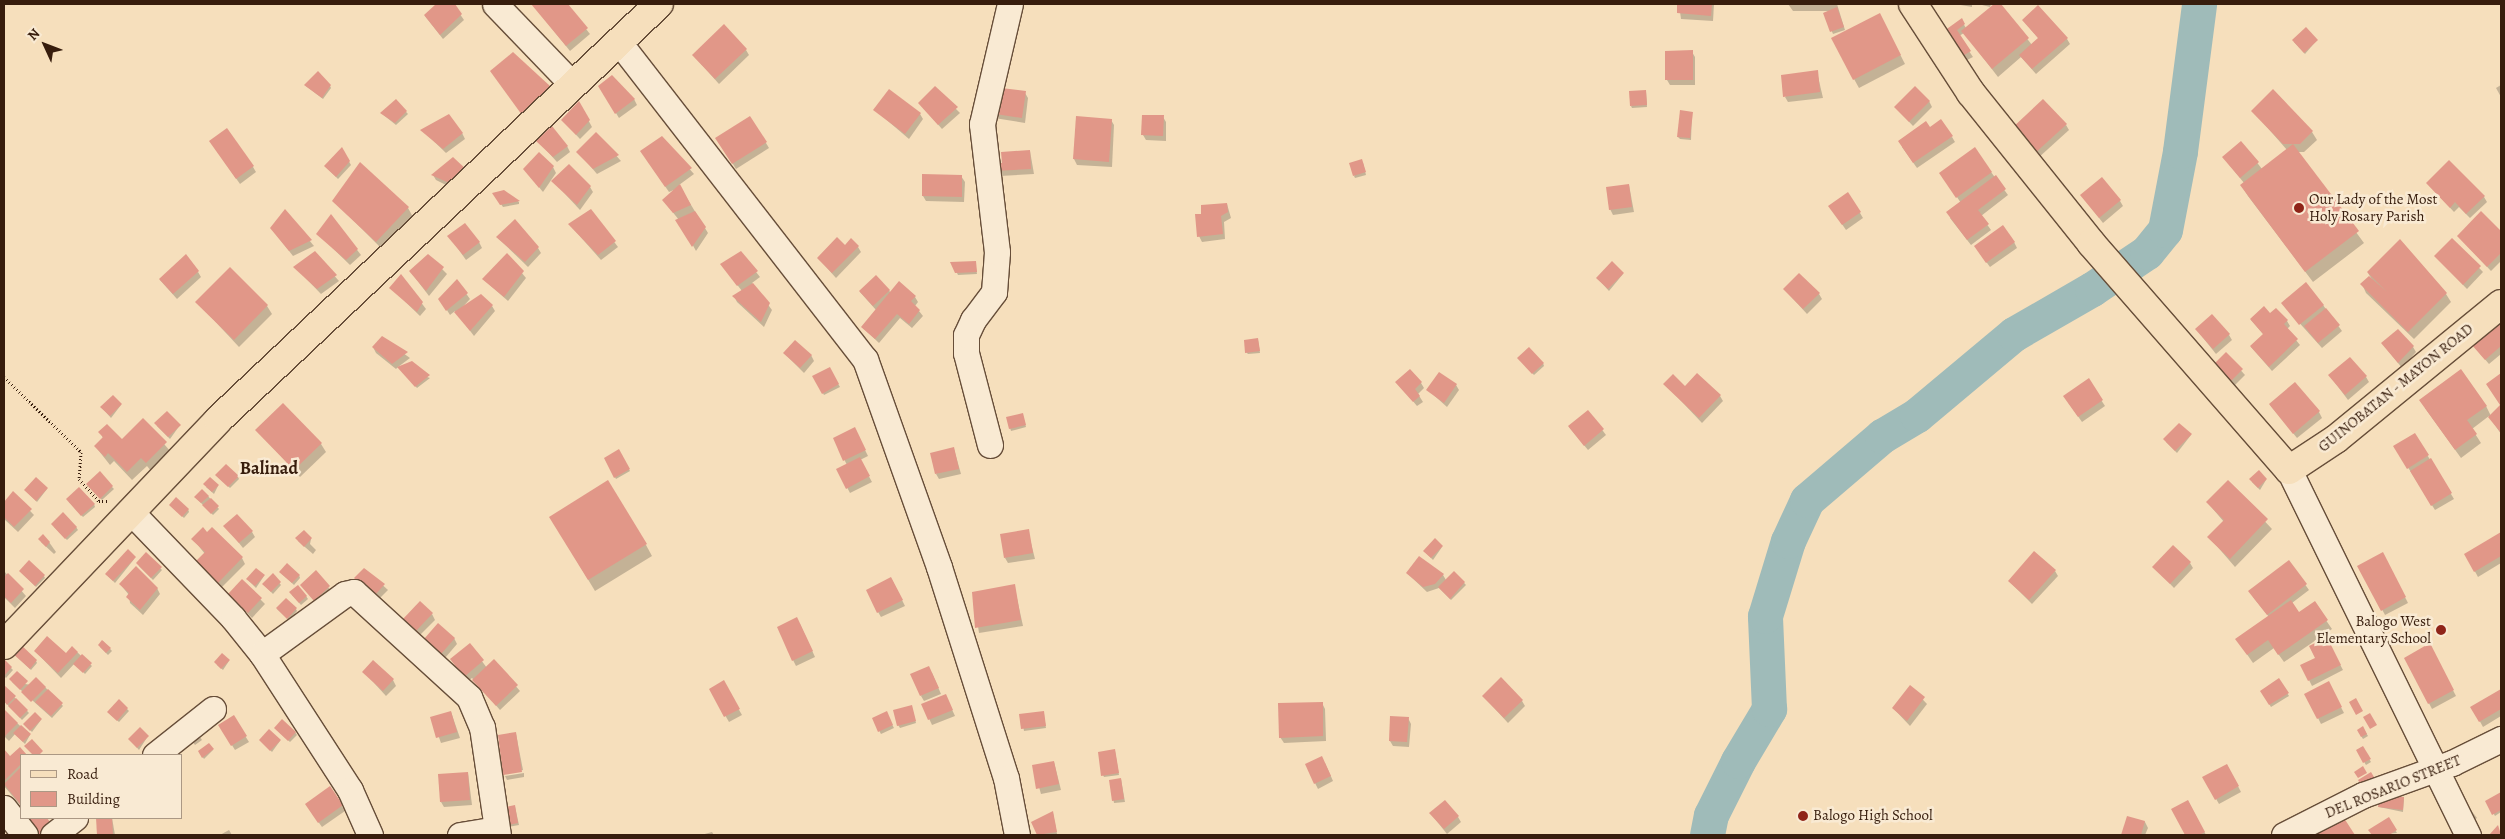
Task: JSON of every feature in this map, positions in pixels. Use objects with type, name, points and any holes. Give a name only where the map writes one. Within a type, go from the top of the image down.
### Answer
[{"type":"main road","points":[[4,645],[132,513],[218,420],[572,84],[659,4]]},
{"type":"main road","points":[[1913,4],[1971,92],[2091,243],[2288,470]]},
{"type":"main road","name":"GUINOBATAN - MAYON ROAD","points":[[2288,470],[2336,439],[2501,304]]},
{"type":"street","points":[[495,4],[572,84]]},
{"type":"street","points":[[990,445],[966,353],[966,335],[972,320],[994,292],[997,252],[982,124],[1010,4]]},
{"type":"street","points":[[618,41],[865,360],[939,567],[1006,778],[1017,835]]},
{"type":"street","points":[[2288,470],[2468,835]]},
{"type":"street","points":[[132,513],[233,618],[262,654],[350,790],[370,835]]},
{"type":"street","points":[[262,654],[345,594],[354,592],[469,697],[482,727],[498,832],[460,835]]},
{"type":"street","points":[[156,754],[213,709]]},
{"type":"street","name":"DEL ROSARIO STREET","points":[[2284,835],[2363,795],[2434,767],[2452,762],[2501,739]]},
{"type":"street","points":[[4,808],[25,835]]},
{"type":"street","points":[[53,835],[74,819]]},
{"type":"path","points":[[4,377],[81,452],[79,479],[99,501],[120,501],[132,513]]},
{"type":"building","points":[[436,4],[455,4],[462,14],[440,35],[424,15]]},
{"type":"building","points":[[531,4],[568,4],[588,28],[566,46]]},
{"type":"building","points":[[1677,4],[1712,4],[1711,16],[1677,13]]},
{"type":"building","points":[[1994,4],[2001,4],[2029,38],[1992,69],[1961,31]]},
{"type":"building","points":[[2038,5],[2068,38],[2032,69],[2019,55],[2038,38],[2022,20]]},
{"type":"building","points":[[1837,7],[1844,27],[1830,32],[1823,13]]},
{"type":"building","points":[[1880,13],[1901,55],[1853,80],[1831,38]]},
{"type":"building","points":[[1962,18],[1965,24],[1957,30],[1971,51],[1961,57],[1944,31]]},
{"type":"building","points":[[724,24],[747,49],[715,79],[692,55]]},
{"type":"building","points":[[2306,27],[2318,40],[2304,53],[2292,40]]},
{"type":"building","points":[[1693,50],[1693,80],[1665,80],[1665,51]]},
{"type":"building","points":[[513,52],[550,86],[522,115],[490,71]]},
{"type":"building","points":[[1818,70],[1820,92],[1783,97],[1781,75]]},
{"type":"building","points":[[318,71],[331,85],[322,98],[304,85]]},
{"type":"building","points":[[612,75],[635,99],[615,114],[598,86]]},
{"type":"building","points":[[935,86],[958,107],[938,125],[918,103]]},
{"type":"building","points":[[1915,86],[1930,101],[1909,122],[1894,107]]},
{"type":"building","points":[[993,87],[1026,91],[1022,118],[989,113]]},
{"type":"building","points":[[889,89],[921,113],[905,134],[873,110]]},
{"type":"building","points":[[2273,89],[2313,131],[2300,144],[2283,144],[2251,111]]},
{"type":"building","points":[[1646,90],[1647,105],[1630,106],[1629,91]]},
{"type":"building","points":[[396,99],[407,111],[395,123],[380,113]]},
{"type":"building","points":[[2043,99],[2067,124],[2034,154],[2011,129]]},
{"type":"building","points":[[579,101],[590,120],[576,135],[561,120]]},
{"type":"building","points":[[1680,110],[1693,112],[1690,138],[1677,137]]},
{"type":"building","points":[[449,114],[463,133],[443,149],[420,130]]},
{"type":"building","points":[[1142,115],[1164,115],[1163,136],[1141,135]]},
{"type":"building","points":[[750,116],[767,142],[732,164],[715,138]]},
{"type":"building","points":[[1076,116],[1112,119],[1109,162],[1073,159]]},
{"type":"building","points":[[1941,119],[1953,136],[1913,163],[1898,141],[1926,121],[1930,127]]},
{"type":"building","points":[[552,126],[568,146],[553,157],[536,141]]},
{"type":"building","points":[[227,128],[254,166],[236,179],[209,141]]},
{"type":"building","points":[[596,132],[619,155],[593,169],[576,152]]},
{"type":"building","points":[[662,136],[692,168],[665,187],[640,151]]},
{"type":"building","points":[[2241,141],[2259,162],[2240,178],[2222,157]]},
{"type":"building","name":"Our Lady of the Most Holy Rosary Parish","points":[[2293,144],[2359,231],[2305,272],[2240,185]]},
{"type":"building","points":[[342,147],[350,161],[336,177],[324,166]]},
{"type":"building","points":[[1975,147],[1992,172],[1956,198],[1939,173]]},
{"type":"building","points":[[1030,150],[1031,169],[995,171],[995,163],[1002,163],[1001,152]]},
{"type":"building","points":[[539,152],[554,166],[539,188],[523,169]]},
{"type":"building","points":[[453,157],[469,172],[447,182],[431,175]]},
{"type":"building","points":[[1362,159],[1366,172],[1353,176],[1349,163]]},
{"type":"building","points":[[2449,160],[2485,196],[2466,214],[2455,202],[2450,208],[2426,183]]},
{"type":"building","points":[[360,162],[409,207],[376,242],[332,201]]},
{"type":"building","points":[[569,164],[591,186],[577,205],[551,181]]},
{"type":"building","points":[[922,174],[962,175],[962,197],[922,196]]},
{"type":"building","points":[[1996,175],[2006,189],[1978,210],[1989,224],[1967,240],[1946,212]]},
{"type":"building","points":[[2102,177],[2121,200],[2099,218],[2080,195]]},
{"type":"building","points":[[680,184],[691,205],[673,213],[662,200]]},
{"type":"building","points":[[1629,184],[1632,207],[1609,210],[1606,187]]},
{"type":"building","points":[[504,190],[520,201],[500,205],[492,193]]},
{"type":"building","points":[[1848,192],[1861,212],[1842,225],[1828,206]]},
{"type":"building","points":[[1227,203],[1228,212],[1221,216],[1223,234],[1197,237],[1195,214],[1201,214],[1201,205]]},
{"type":"building","points":[[285,209],[312,240],[289,251],[270,228]]},
{"type":"building","points":[[591,209],[616,241],[598,255],[568,224]]},
{"type":"building","points":[[695,211],[706,227],[692,247],[675,220]]},
{"type":"building","points":[[2481,211],[2501,231],[2501,253],[2487,267],[2457,236]]},
{"type":"building","points":[[331,214],[358,249],[346,260],[316,234]]},
{"type":"building","points":[[515,219],[539,247],[525,262],[496,237]]},
{"type":"building","points":[[465,223],[480,242],[463,255],[447,236]]},
{"type":"building","points":[[2003,225],[2015,242],[1986,263],[1974,246]]},
{"type":"building","points":[[837,237],[845,245],[851,238],[859,246],[832,273],[817,258]]},
{"type":"building","points":[[2452,238],[2481,266],[2463,285],[2434,256]]},
{"type":"building","points":[[2400,239],[2447,293],[2408,332],[2360,284],[2369,276],[2387,292],[2367,272]]},
{"type":"building","points":[[315,251],[337,275],[317,289],[293,267]]},
{"type":"building","points":[[741,251],[758,271],[737,286],[720,264]]},
{"type":"building","points":[[507,253],[524,271],[504,297],[482,279]]},
{"type":"building","points":[[186,254],[199,271],[173,294],[159,279]]},
{"type":"building","points":[[428,254],[444,267],[426,291],[409,271]]},
{"type":"building","points":[[976,261],[977,272],[955,273],[950,262]]},
{"type":"building","points":[[1612,261],[1624,273],[1608,289],[1596,278]]},
{"type":"building","points":[[230,267],[268,305],[234,340],[195,302]]},
{"type":"building","points":[[1799,273],[1820,293],[1803,309],[1783,289]]},
{"type":"building","points":[[401,274],[423,302],[417,312],[389,288]]},
{"type":"building","points":[[876,275],[890,290],[873,306],[859,291]]},
{"type":"building","points":[[457,279],[468,293],[446,311],[438,299]]},
{"type":"building","points":[[899,281],[916,296],[911,301],[920,310],[909,324],[897,314],[875,339],[861,327]]},
{"type":"building","points":[[2306,282],[2324,305],[2299,325],[2281,303]]},
{"type":"building","points":[[753,283],[770,303],[761,322],[732,296]]},
{"type":"building","points":[[481,294],[493,305],[470,331],[454,312]]},
{"type":"building","points":[[2264,306],[2270,313],[2276,308],[2288,320],[2284,324],[2298,339],[2269,367],[2250,346],[2263,334],[2250,319]]},
{"type":"building","points":[[2501,307],[2501,346],[2485,360],[2465,337]]},
{"type":"building","points":[[2326,308],[2340,325],[2318,343],[2304,326]]},
{"type":"building","points":[[2212,314],[2230,334],[2213,349],[2195,329]]},
{"type":"building","points":[[2398,329],[2414,346],[2398,363],[2381,343]]},
{"type":"building","points":[[382,336],[408,352],[392,364],[372,347]]},
{"type":"building","points":[[1258,338],[1260,351],[1245,353],[1244,340]]},
{"type":"building","points":[[795,340],[812,355],[800,368],[783,353]]},
{"type":"building","points":[[1529,347],[1544,363],[1532,374],[1517,358]]},
{"type":"building","points":[[2226,352],[2243,369],[2227,385],[2210,368]]},
{"type":"building","points":[[2350,357],[2367,376],[2345,395],[2328,375]]},
{"type":"building","points":[[412,361],[430,375],[415,387],[397,367]]},
{"type":"building","points":[[830,367],[839,384],[822,394],[812,376]]},
{"type":"building","points":[[1410,369],[1422,382],[1415,389],[1420,396],[1413,402],[1395,382]]},
{"type":"building","points":[[2461,369],[2487,406],[2467,420],[2477,434],[2455,450],[2419,400]]},
{"type":"building","points":[[1439,372],[1457,384],[1444,403],[1426,390]]},
{"type":"building","points":[[1697,373],[1721,395],[1699,418],[1663,384],[1673,374],[1685,386]]},
{"type":"building","points":[[2501,373],[2501,433],[2488,417],[2500,405],[2486,384]]},
{"type":"building","points":[[2089,378],[2103,400],[2078,417],[2063,396]]},
{"type":"building","points":[[2295,382],[2320,411],[2293,434],[2269,404]]},
{"type":"building","points":[[113,395],[122,404],[110,416],[100,407]]},
{"type":"building","points":[[283,403],[322,443],[294,470],[255,430]]},
{"type":"building","points":[[1588,410],[1604,429],[1584,446],[1568,426]]},
{"type":"building","points":[[167,411],[181,425],[168,437],[154,423]]},
{"type":"building","points":[[1023,413],[1026,425],[1009,429],[1006,417]]},
{"type":"building","points":[[143,418],[167,442],[146,463],[141,458],[127,472],[108,453],[105,457],[94,446],[103,437],[98,432],[107,424],[122,439]]},
{"type":"building","points":[[2179,423],[2192,434],[2175,451],[2163,439]]},
{"type":"building","points":[[855,427],[866,450],[843,461],[833,438]]},
{"type":"building","points":[[2415,433],[2429,455],[2407,469],[2393,446]]},
{"type":"building","points":[[954,447],[959,469],[935,474],[930,453]]},
{"type":"building","points":[[619,449],[630,469],[614,478],[604,458]]},
{"type":"building","points":[[860,457],[870,476],[846,489],[836,469]]},
{"type":"building","points":[[2431,458],[2452,493],[2431,506],[2410,471]]},
{"type":"building","points":[[226,464],[239,476],[228,487],[215,475]]},
{"type":"building","points":[[2259,470],[2267,479],[2258,488],[2249,479]]},
{"type":"building","points":[[100,471],[113,486],[100,499],[86,484]]},
{"type":"building","points":[[36,477],[48,488],[36,501],[24,490]]},
{"type":"building","points":[[210,477],[219,485],[212,492],[203,484]]},
{"type":"building","points":[[608,480],[647,544],[588,580],[549,517]]},
{"type":"building","points":[[2228,480],[2268,519],[2230,559],[2207,537],[2224,520],[2206,502]]},
{"type":"building","points":[[79,487],[95,504],[81,516],[66,499]]},
{"type":"building","points":[[202,489],[209,496],[201,503],[194,497]]},
{"type":"building","points":[[13,491],[32,509],[14,527],[4,517],[4,502]]},
{"type":"building","points":[[176,497],[189,509],[182,517],[169,505]]},
{"type":"building","points":[[211,498],[219,506],[211,514],[202,505]]},
{"type":"building","points":[[63,512],[77,527],[65,539],[51,524]]},
{"type":"building","points":[[237,514],[253,531],[239,543],[223,526]]},
{"type":"building","points":[[203,527],[207,532],[212,527],[243,557],[217,584],[195,562],[205,552],[191,539]]},
{"type":"building","points":[[1029,529],[1033,553],[1004,558],[1000,534]]},
{"type":"building","points":[[304,530],[312,538],[304,547],[295,538]]},
{"type":"building","points":[[2501,532],[2501,556],[2474,572],[2464,554]]},
{"type":"building","points":[[43,534],[50,542],[46,547],[38,539]]},
{"type":"building","points":[[1435,538],[1443,546],[1431,558],[1423,551]]},
{"type":"building","points":[[2173,545],[2191,562],[2170,584],[2152,567]]},
{"type":"building","points":[[128,549],[136,557],[113,581],[105,574]]},
{"type":"building","points":[[2034,551],[2056,570],[2029,600],[2008,581]]},
{"type":"building","points":[[146,552],[162,567],[151,578],[136,563]]},
{"type":"building","points":[[2383,552],[2406,597],[2381,611],[2357,566]]},
{"type":"building","points":[[1419,556],[1444,574],[1435,584],[1423,587],[1406,573]]},
{"type":"building","points":[[29,560],[45,575],[35,586],[19,571]]},
{"type":"building","points":[[2289,560],[2307,584],[2267,615],[2248,591]]},
{"type":"building","points":[[287,563],[300,575],[292,583],[279,572]]},
{"type":"building","points":[[136,566],[158,588],[140,610],[126,597],[129,593],[119,584]]},
{"type":"building","points":[[256,568],[265,575],[255,586],[246,579]]},
{"type":"building","points":[[364,568],[385,584],[373,597],[354,578]]},
{"type":"building","points":[[316,570],[330,586],[314,601],[300,585]]},
{"type":"building","points":[[1454,571],[1465,582],[1450,599],[1438,587]]},
{"type":"building","points":[[8,573],[24,589],[11,603],[4,596],[4,577]]},
{"type":"building","points":[[273,573],[281,582],[271,592],[262,584]]},
{"type":"building","points":[[891,577],[903,600],[877,613],[866,590]]},
{"type":"building","points":[[242,579],[262,598],[248,613],[228,594]]},
{"type":"building","points":[[1015,584],[1021,620],[975,628],[972,592]]},
{"type":"building","points":[[298,585],[307,596],[299,603],[289,592]]},
{"type":"building","points":[[286,598],[297,608],[287,619],[276,608]]},
{"type":"building","points":[[2291,600],[2299,612],[2315,601],[2328,620],[2278,655],[2268,640],[2247,655],[2235,639]]},
{"type":"building","points":[[420,601],[433,613],[416,631],[403,619]]},
{"type":"building","points":[[797,617],[813,651],[792,661],[777,627]]},
{"type":"building","points":[[438,623],[455,638],[441,654],[424,639]]},
{"type":"building","points":[[47,636],[66,653],[72,646],[78,652],[58,673],[34,651]]},
{"type":"building","points":[[2327,637],[2341,665],[2308,681],[2300,665],[2315,658],[2309,646]]},
{"type":"building","points":[[102,640],[111,648],[106,653],[98,645]]},
{"type":"building","points":[[19,643],[37,660],[30,669],[11,652]]},
{"type":"building","points":[[470,643],[484,660],[464,677],[450,659]]},
{"type":"building","points":[[2430,643],[2454,690],[2428,704],[2404,658]]},
{"type":"building","points":[[222,653],[230,660],[221,669],[214,662]]},
{"type":"building","points":[[82,654],[92,663],[83,673],[73,664]]},
{"type":"building","points":[[4,659],[12,667],[4,676]]},
{"type":"building","points":[[494,659],[518,685],[496,706],[472,680]]},
{"type":"building","points":[[373,660],[394,679],[383,691],[362,672]]},
{"type":"building","points":[[929,666],[939,688],[920,696],[910,674]]},
{"type":"building","points":[[17,671],[28,681],[20,690],[9,679]]},
{"type":"building","points":[[36,677],[46,687],[31,702],[21,692]]},
{"type":"building","points":[[1501,677],[1523,700],[1504,718],[1482,696]]},
{"type":"building","points":[[2279,678],[2289,693],[2269,705],[2260,691]]},
{"type":"building","points":[[724,680],[740,709],[724,717],[709,689]]},
{"type":"building","points":[[2329,681],[2342,707],[2317,719],[2304,694]]},
{"type":"building","points":[[4,685],[16,696],[7,705],[4,701]]},
{"type":"building","points":[[1910,685],[1925,697],[1907,721],[1892,708]]},
{"type":"building","points":[[48,689],[63,703],[51,716],[35,702]]},
{"type":"building","points":[[2501,689],[2501,709],[2479,722],[2470,707]]},
{"type":"building","points":[[946,694],[953,710],[928,720],[921,704]]},
{"type":"building","points":[[16,698],[28,710],[20,718],[8,706]]},
{"type":"building","points":[[2356,698],[2363,711],[2356,715],[2349,702]]},
{"type":"building","points":[[119,699],[128,708],[117,721],[107,712]]},
{"type":"building","points":[[1323,702],[1323,736],[1279,738],[1278,703]]},
{"type":"building","points":[[912,705],[916,721],[897,726],[893,710]]},
{"type":"building","points":[[4,709],[18,723],[5,736],[4,735]]},
{"type":"building","points":[[451,711],[457,732],[436,738],[430,717]]},
{"type":"building","points":[[887,711],[893,725],[878,732],[872,718]]},
{"type":"building","points":[[1044,711],[1046,726],[1021,729],[1019,714]]},
{"type":"building","points":[[35,712],[42,719],[30,731],[23,724]]},
{"type":"building","points":[[2370,713],[2377,725],[2370,729],[2363,717]]},
{"type":"building","points":[[234,715],[247,736],[231,746],[218,725]]},
{"type":"building","points":[[1390,716],[1409,717],[1407,742],[1389,741]]},
{"type":"building","points":[[282,719],[296,732],[288,741],[274,728]]},
{"type":"building","points":[[21,725],[31,734],[23,742],[13,733]]},
{"type":"building","points":[[2363,726],[2367,734],[2361,737],[2357,730]]},
{"type":"building","points":[[140,727],[149,736],[137,748],[128,739]]},
{"type":"building","points":[[269,729],[281,740],[270,751],[259,740]]},
{"type":"building","points":[[516,732],[522,772],[503,775],[498,735]]},
{"type":"building","points":[[32,739],[43,751],[40,754],[32,754],[24,746]]},
{"type":"building","points":[[209,743],[214,749],[202,758],[198,751]]},
{"type":"building","points":[[2363,746],[2371,759],[2363,763],[2356,750]]},
{"type":"building","points":[[20,747],[26,754],[20,754],[20,765],[4,781],[4,749],[10,756]]},
{"type":"building","points":[[1115,749],[1119,773],[1101,776],[1098,752]]},
{"type":"building","points":[[1322,756],[1331,776],[1314,784],[1305,764]]},
{"type":"building","points":[[1054,761],[1059,784],[1036,789],[1032,765]]},
{"type":"building","points":[[2227,764],[2239,786],[2215,800],[2202,777]]},
{"type":"building","points":[[2363,766],[2367,773],[2358,778],[2354,772]]},
{"type":"building","points":[[20,768],[20,804],[4,784]]},
{"type":"building","points":[[468,772],[470,800],[440,802],[438,774]]},
{"type":"building","points":[[2371,772],[2377,782],[2364,790],[2358,780]]},
{"type":"building","points":[[1121,778],[1124,799],[1112,801],[1109,780]]},
{"type":"building","points":[[330,786],[343,805],[318,823],[305,804]]},
{"type":"building","points":[[2501,792],[2501,810],[2492,815],[2485,801]]},
{"type":"building","points":[[2380,794],[2404,797],[2403,810],[2378,807]]},
{"type":"building","points":[[1445,800],[1459,816],[1444,829],[1429,813]]},
{"type":"building","points":[[2188,800],[2205,832],[2199,835],[2185,835],[2171,809]]},
{"type":"building","points":[[515,805],[518,823],[499,827],[497,809]]},
{"type":"building","points":[[1053,811],[1057,832],[1037,835],[1031,822]]},
{"type":"building","points":[[2342,815],[2355,835],[2310,835]]},
{"type":"building","points":[[2127,816],[2145,821],[2141,835],[2121,835]]},
{"type":"building","points":[[2389,817],[2397,830],[2389,835],[2372,835],[2368,830]]},
{"type":"building","points":[[28,819],[48,819],[53,826],[39,835]]},
{"type":"building","points":[[96,819],[112,819],[113,835],[97,835]]},
{"type":"building","points":[[2498,825],[2501,835],[2489,835]]},
{"type":"waterway","points":[[1707,835],[1711,815],[1738,761],[1769,709],[1765,616],[1788,541],[1807,500],[1882,436],[1917,415],[2014,334],[2092,289],[2147,252],[2165,230],[2180,151],[2199,4]]},
{"type":"place","name":"Our Lady of the Most Holy Rosary Parish","points":[[2299,208]]},
{"type":"place","name":"Balogo West Elementary School","points":[[2441,630]]},
{"type":"place","name":"Balogo High School","points":[[1803,816]]},
{"type":"district","name":"Balinad","points":[[269,468]]}]
